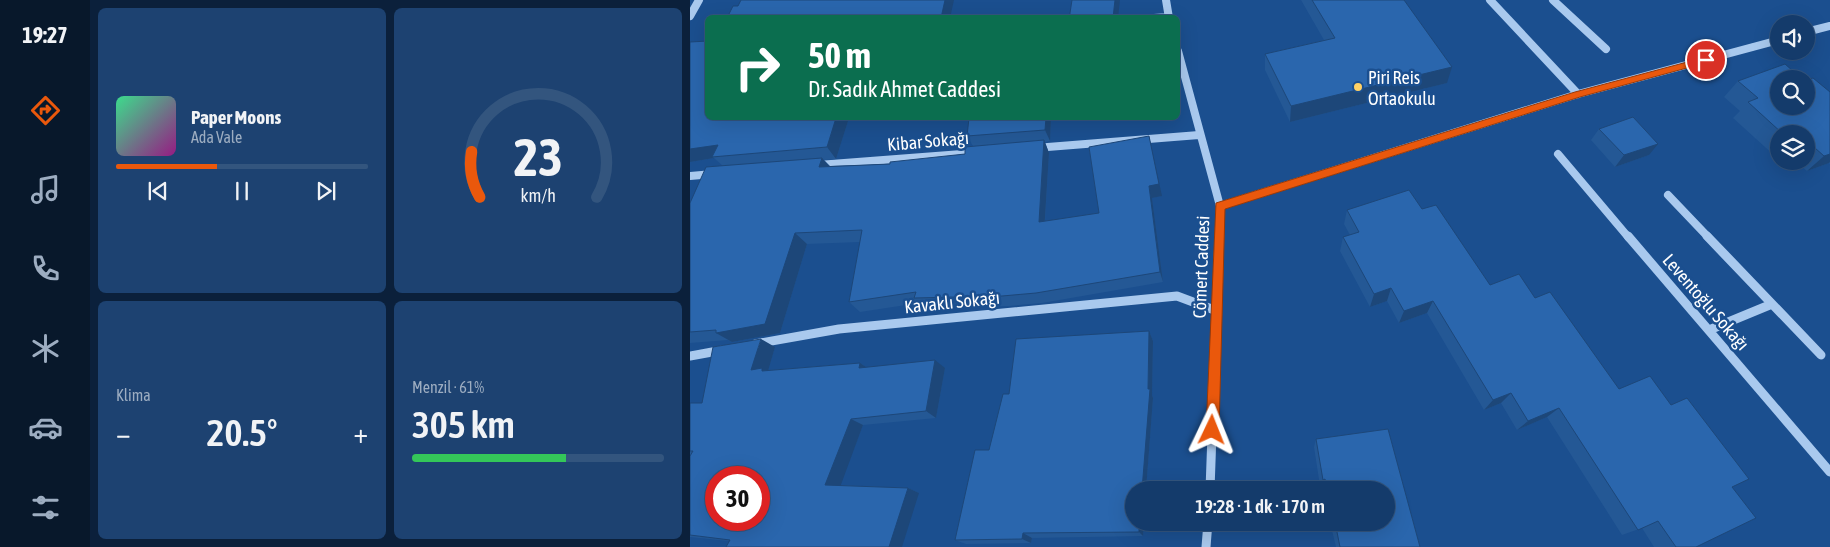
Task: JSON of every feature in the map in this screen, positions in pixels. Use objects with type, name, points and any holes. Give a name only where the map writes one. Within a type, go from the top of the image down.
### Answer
[{"type":"street","points":[[690,16],[699,0]]},
{"type":"street","points":[[1166,0],[1169,15]]},
{"type":"street","points":[[1490,0],[1578,94]]},
{"type":"street","points":[[1553,0],[1606,49]]},
{"type":"street","points":[[1815,30],[1830,26]]},
{"type":"street","points":[[1220,206],[1578,94],[1770,42]]},
{"type":"street","name":"Cömert Caddesi","points":[[1180,59],[1199,135],[1220,206],[1210,481]]},
{"type":"street","points":[[1028,148],[1199,135]]},
{"type":"street","name":"Kibar Sokağı","points":[[809,166],[988,152]]},
{"type":"street","name":"Leventoğlu Sokağı","points":[[1558,154],[1830,472]]},
{"type":"street","points":[[690,176],[720,174]]},
{"type":"street","points":[[1668,195],[1821,355]]},
{"type":"street","name":"Kavaklı Sokağı","points":[[690,356],[839,329],[1177,296],[1217,311]]},
{"type":"street","points":[[1709,330],[1772,304]]},
{"type":"street","points":[[1206,547],[1207,531]]},
{"type":"building","points":[[741,0],[945,0],[942,15],[728,15],[733,6],[738,6]]},
{"type":"building","points":[[1072,0],[1115,0],[1113,15],[1070,15]]},
{"type":"building","points":[[1312,0],[1404,0],[1452,67],[1291,106],[1265,54],[1335,38]]},
{"type":"building","points":[[705,41],[705,120],[835,120],[827,147],[712,157],[718,145],[690,149],[690,42]]},
{"type":"building","points":[[1785,64],[1792,70],[1770,70],[1770,115],[1815,115],[1815,80],[1830,92],[1830,154],[1824,156],[1815,148],[1815,125],[1773,125],[1748,102],[1758,98],[1738,81]]},
{"type":"building","points":[[1633,117],[1658,144],[1624,155],[1599,129]]},
{"type":"building","points":[[969,120],[1046,120],[1045,130],[967,136]]},
{"type":"building","points":[[1149,136],[1159,184],[1149,186],[1160,272],[1036,293],[1002,296],[914,298],[916,292],[849,302],[862,230],[795,233],[765,324],[716,333],[716,330],[690,332],[690,203],[706,167],[822,158],[819,167],[890,164],[890,162],[965,154],[965,147],[1044,140],[1039,222],[1099,213],[1089,147]]},
{"type":"building","points":[[1409,190],[1422,209],[1436,205],[1490,285],[1519,274],[1535,298],[1550,292],[1619,389],[1650,376],[1671,405],[1687,398],[1749,479],[1732,487],[1756,518],[1696,547],[1676,547],[1658,521],[1638,530],[1559,408],[1528,421],[1511,393],[1493,400],[1433,301],[1404,311],[1391,288],[1374,294],[1343,237],[1359,232],[1347,210]]},
{"type":"building","points":[[1149,331],[1148,389],[1150,389],[1143,481],[1125,481],[1125,531],[1139,532],[1023,533],[1022,539],[955,540],[975,450],[989,450],[1003,394],[1009,394],[1016,339]]},
{"type":"building","points":[[761,339],[751,370],[762,368],[762,371],[860,363],[859,368],[935,360],[926,411],[851,419],[825,485],[908,488],[889,547],[726,547],[730,540],[690,535],[690,456],[693,451],[690,451],[690,403],[702,403],[713,347]]},
{"type":"building","points":[[1388,429],[1420,547],[1340,547],[1337,531],[1395,531],[1395,481],[1323,480],[1316,439]]},
{"type":"place","name":"Piri Reis Ortaokulu","points":[[1358,87]]},
{"type":"route","points":[[1212,430],[1220,206],[1578,94],[1706,60]]}]
